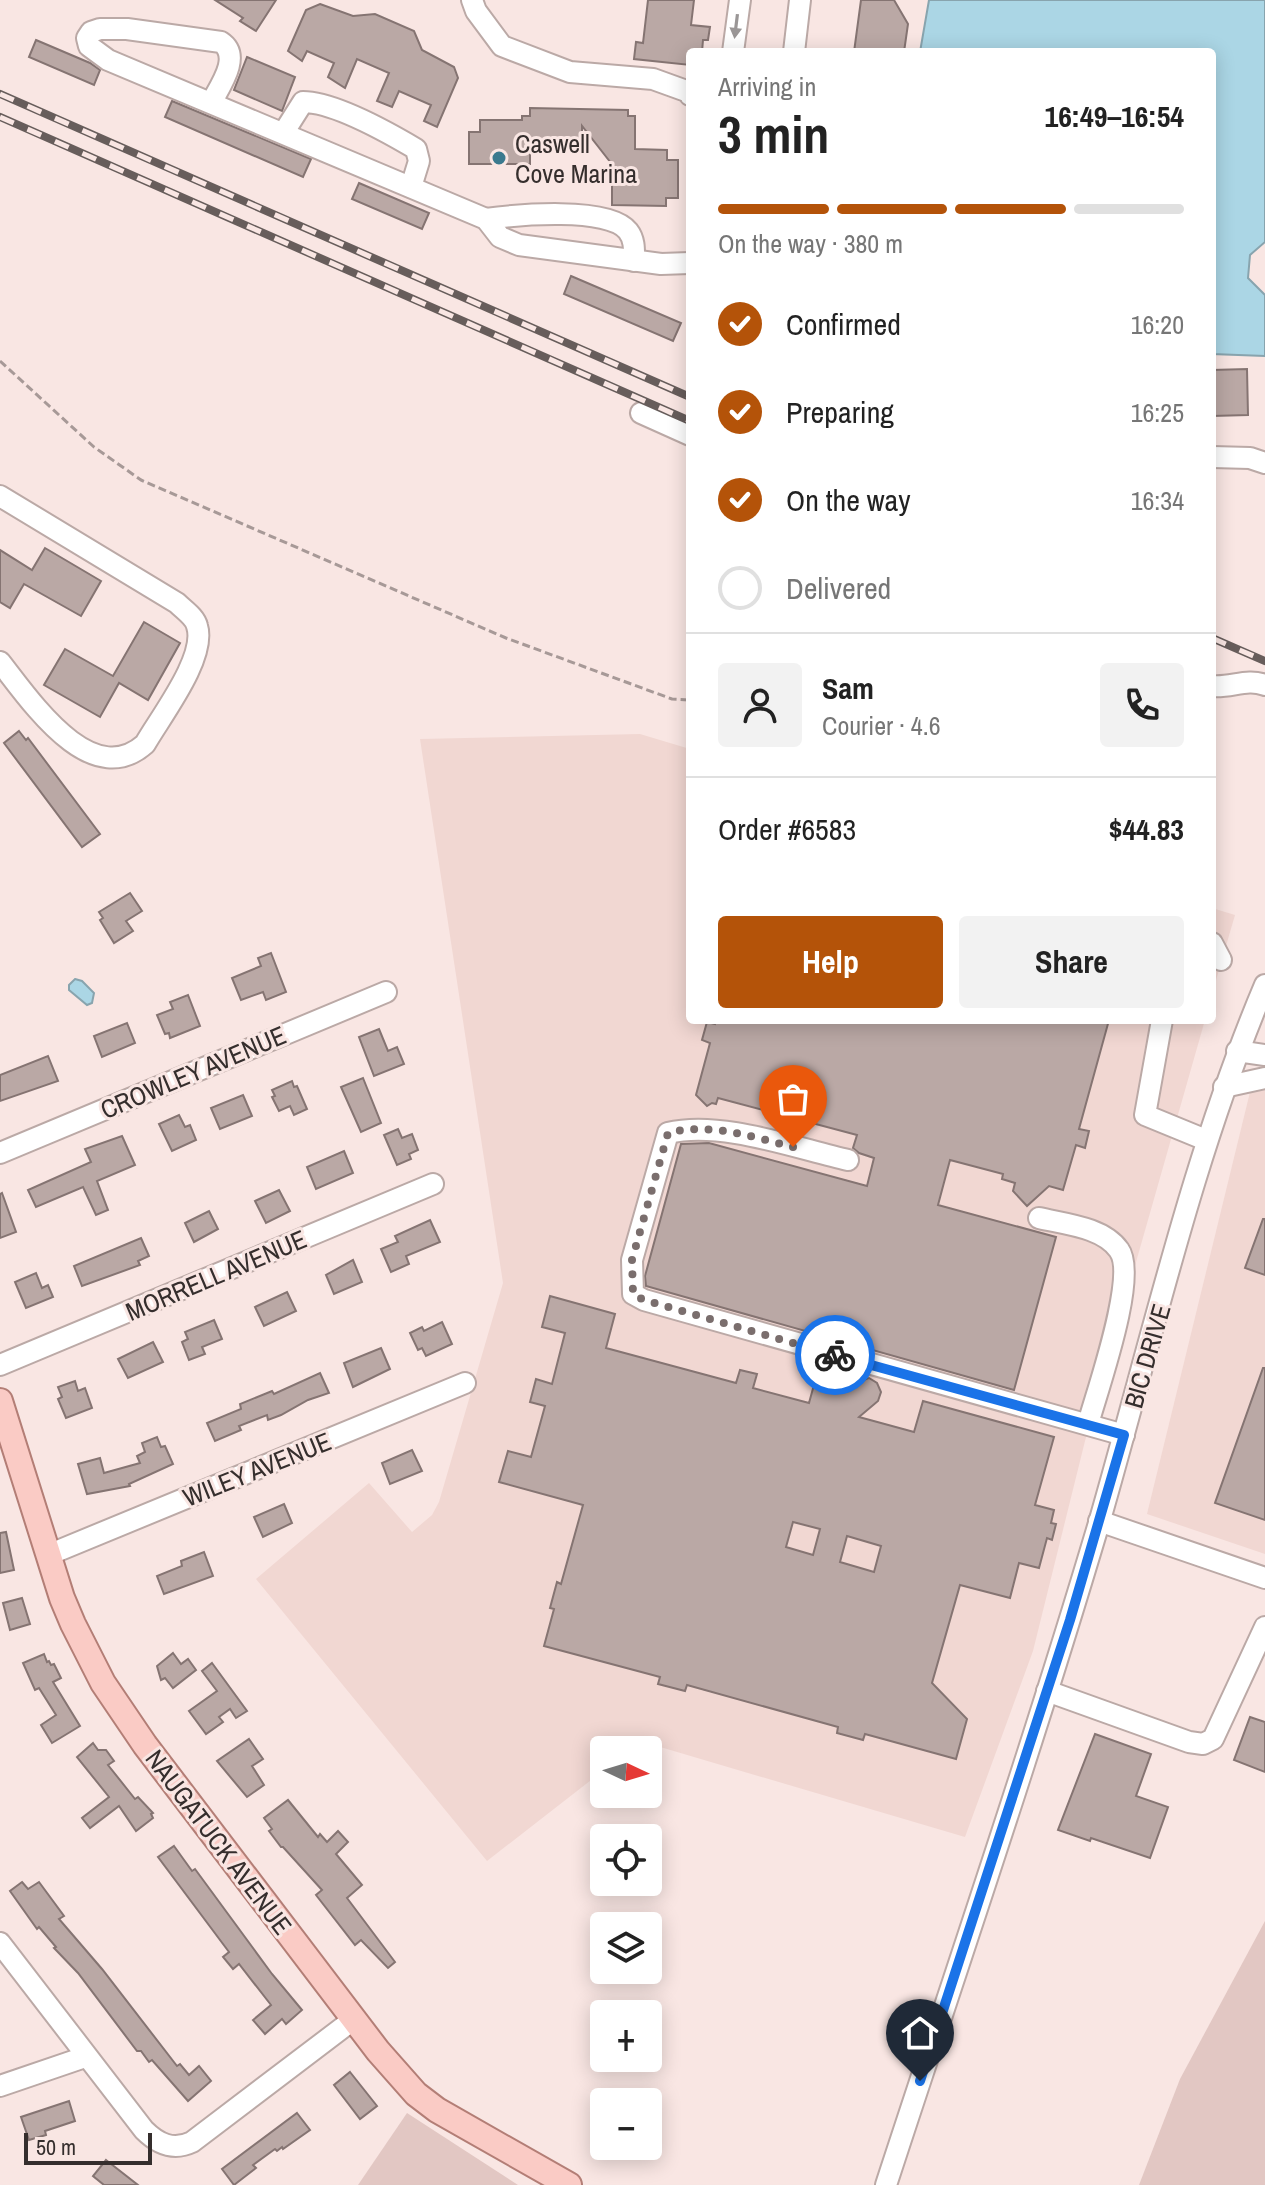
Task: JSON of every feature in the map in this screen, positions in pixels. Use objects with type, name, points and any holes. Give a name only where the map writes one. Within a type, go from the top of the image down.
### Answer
[{"type":"main road","name":"NAUGATUCK AVENUE","points":[[0,1401],[73,1624],[90,1661],[125,1717],[354,2019],[416,2094],[437,2110],[569,2185]]},
{"type":"street","points":[[472,0],[476,11],[502,46],[570,72],[653,79],[686,91]]},
{"type":"street","points":[[734,48],[740,0]]},
{"type":"street","points":[[794,48],[800,0]]},
{"type":"street","points":[[211,103],[229,64],[230,54],[221,42],[113,28],[91,32],[87,38],[89,46],[108,60],[486,219],[500,237],[519,245],[661,264],[686,263]]},
{"type":"street","points":[[284,132],[303,102],[317,102],[392,134],[416,149],[419,161],[411,187]]},
{"type":"street","points":[[486,219],[532,214],[614,220],[627,229],[633,241],[634,261]]},
{"type":"street","points":[[641,413],[686,433]]},
{"type":"street","points":[[1216,457],[1250,458],[1265,463]]},
{"type":"street","points":[[0,496],[177,603],[197,622],[200,641],[193,662],[145,744],[136,752],[117,759],[91,754],[51,725],[0,662]]},
{"type":"street","points":[[1216,686],[1254,680],[1265,685]]},
{"type":"street","name":"BIC DRIVE","points":[[886,2185],[1047,1691],[1124,1435],[1206,1140],[1237,1051],[1257,1026],[1265,985]]},
{"type":"street","name":"CROWLEY AVENUE","points":[[0,1153],[386,992]]},
{"type":"street","points":[[1161,1024],[1145,1115],[1206,1140]]},
{"type":"street","points":[[1237,1051],[1265,1055]]},
{"type":"street","points":[[1224,1087],[1265,1078]]},
{"type":"street","points":[[848,1160],[722,1130],[688,1128],[668,1133],[632,1260],[633,1294],[644,1300],[835,1355],[1124,1435]]},
{"type":"street","name":"MORRELL AVENUE","points":[[0,1365],[433,1184]]},
{"type":"street","points":[[1039,1218],[1094,1232],[1119,1250],[1124,1263],[1121,1303],[1088,1424]]},
{"type":"street","name":"WILEY AVENUE","points":[[48,1555],[465,1383]]},
{"type":"street","points":[[1099,1521],[1265,1578]]},
{"type":"street","points":[[1047,1691],[1189,1742],[1203,1744],[1213,1739],[1265,1627]]},
{"type":"street","points":[[0,1943],[85,2057],[151,2137],[169,2146],[192,2142],[354,2019]]},
{"type":"street","points":[[0,2086],[85,2057]]},
{"type":"path","points":[[0,361],[94,447],[141,480],[506,638],[672,699],[686,700]]},
{"type":"shaded area","points":[[640,734],[686,748],[686,1024],[1204,1024],[1085,1441],[1033,1651],[965,1837],[662,1747],[662,1736],[590,1736],[590,1781],[487,1861],[256,1579],[369,1483],[412,1532],[432,1515],[439,1502],[503,1283],[420,739]]},
{"type":"shaded area","points":[[1216,909],[1235,915],[1216,980]]},
{"type":"shaded area","points":[[1265,1060],[1265,1554],[1147,1514],[1251,1088]]},
{"type":"shaded area","points":[[1265,1921],[1265,2185],[1139,2185],[1180,2079]]},
{"type":"shaded area","points":[[407,2113],[518,2185],[358,2185]]},
{"type":"water","points":[[929,0],[1265,0],[1265,242],[1250,255],[1248,278],[1265,295],[1265,356],[1216,354],[1216,48],[921,48]]},
{"type":"water","points":[[75,979],[82,981],[94,993],[92,1003],[87,1005],[69,990]]},
{"type":"building","points":[[215,0],[276,0],[256,31],[240,21],[243,18]]},
{"type":"building","points":[[648,0],[694,0],[691,25],[710,27],[708,40],[703,40],[702,48],[686,48],[686,65],[634,59],[636,42],[643,43]]},
{"type":"building","points":[[861,0],[894,0],[908,24],[905,48],[855,48]]},
{"type":"building","name":"Caswell Cove Marina","points":[[320,4],[353,16],[375,14],[414,31],[422,50],[454,67],[458,78],[437,127],[424,121],[431,105],[399,91],[392,107],[377,101],[389,73],[357,59],[345,88],[328,77],[334,63],[307,51],[302,61],[288,51],[306,10]]},
{"type":"building","points":[[36,40],[100,70],[94,85],[29,57]]},
{"type":"building","points":[[247,57],[295,77],[282,111],[234,90]]},
{"type":"building","points":[[172,101],[311,159],[303,177],[165,117]]},
{"type":"building","name":"Caswell Cove Marina","points":[[530,108],[628,110],[628,116],[635,116],[635,149],[667,150],[667,160],[678,160],[678,198],[666,198],[666,206],[612,205],[612,177],[618,172],[582,126],[582,151],[530,151],[530,164],[469,164],[469,132],[480,132],[480,120],[522,120],[522,116],[530,116]]},
{"type":"building","points":[[359,183],[429,213],[422,229],[352,199]]},
{"type":"building","points":[[571,276],[681,323],[673,341],[564,294]]},
{"type":"building","points":[[1247,369],[1248,415],[1216,416],[1216,370]]},
{"type":"building","points":[[45,548],[101,581],[81,616],[24,584],[10,608],[0,602],[0,550],[32,570]]},
{"type":"building","points":[[144,622],[180,643],[148,700],[119,683],[100,717],[44,685],[65,649],[113,676]]},
{"type":"building","points":[[19,731],[26,740],[28,738],[100,834],[82,847],[4,743]]},
{"type":"building","points":[[130,893],[142,911],[126,921],[133,931],[114,943],[100,920],[103,918],[99,912]]},
{"type":"building","points":[[271,953],[286,992],[266,1000],[263,992],[241,1000],[232,978],[261,966],[258,958]]},
{"type":"building","points":[[188,995],[200,1026],[170,1038],[157,1015],[173,1009],[170,1002]]},
{"type":"building","points":[[127,1023],[135,1043],[102,1057],[94,1036]]},
{"type":"building","points":[[706,1024],[1108,1024],[1079,1129],[1089,1131],[1085,1148],[1076,1145],[1063,1190],[1049,1186],[1027,1206],[1013,1191],[1015,1183],[1002,1179],[1003,1174],[950,1160],[938,1205],[1056,1237],[1014,1390],[646,1286],[645,1276],[681,1144],[709,1143],[867,1186],[874,1158],[853,1148],[857,1135],[718,1098],[716,1104],[707,1106],[696,1095],[710,1043],[702,1040]]},
{"type":"building","points":[[379,1029],[388,1051],[397,1047],[404,1064],[374,1076],[359,1037]]},
{"type":"building","points":[[48,1056],[58,1081],[0,1101],[0,1075]]},
{"type":"building","points":[[363,1078],[381,1123],[361,1132],[341,1087]]},
{"type":"building","points":[[292,1081],[307,1109],[294,1115],[290,1106],[279,1111],[272,1097],[275,1096],[272,1090]]},
{"type":"building","points":[[243,1095],[252,1116],[220,1129],[211,1108]]},
{"type":"building","points":[[179,1115],[185,1127],[190,1125],[196,1140],[172,1151],[159,1124]]},
{"type":"building","points":[[398,1129],[402,1138],[412,1134],[418,1150],[409,1154],[411,1159],[397,1165],[384,1135]]},
{"type":"building","points":[[122,1136],[135,1165],[97,1181],[108,1210],[96,1215],[83,1187],[36,1207],[28,1190],[91,1162],[85,1149]]},
{"type":"building","points":[[344,1151],[353,1173],[316,1189],[307,1167]]},
{"type":"building","points":[[279,1190],[290,1211],[266,1223],[255,1201]]},
{"type":"building","points":[[0,1194],[16,1232],[0,1238]]},
{"type":"building","points":[[209,1211],[218,1229],[194,1242],[185,1223]]},
{"type":"building","points":[[1265,1219],[1265,1275],[1245,1268]]},
{"type":"building","points":[[430,1220],[440,1242],[406,1256],[409,1264],[391,1272],[381,1249],[398,1242],[395,1236]]},
{"type":"building","points":[[141,1238],[149,1256],[138,1261],[140,1265],[82,1286],[74,1266]]},
{"type":"building","points":[[353,1260],[362,1282],[334,1294],[326,1275]]},
{"type":"building","points":[[36,1273],[42,1288],[48,1285],[53,1297],[26,1308],[15,1282]]},
{"type":"building","points":[[287,1292],[296,1311],[264,1326],[255,1307]]},
{"type":"building","points":[[550,1296],[615,1314],[606,1348],[736,1383],[740,1370],[757,1374],[753,1388],[809,1403],[820,1363],[833,1367],[830,1377],[855,1383],[869,1378],[877,1383],[881,1392],[878,1401],[859,1417],[914,1432],[923,1401],[1054,1437],[1035,1505],[1054,1510],[1051,1523],[1056,1524],[1052,1540],[1047,1538],[1039,1568],[1019,1563],[1010,1598],[960,1585],[932,1683],[967,1719],[956,1759],[865,1734],[863,1740],[837,1733],[838,1727],[687,1685],[685,1691],[658,1684],[660,1677],[544,1646],[554,1609],[550,1608],[557,1582],[561,1584],[583,1505],[499,1482],[508,1451],[531,1457],[545,1406],[530,1402],[536,1379],[552,1384],[565,1333],[542,1327]],"holes":[[[793,1522],[820,1529],[813,1555],[786,1547]],[[847,1536],[881,1546],[874,1572],[840,1562]]]},
{"type":"building","points":[[214,1320],[222,1339],[202,1347],[205,1354],[189,1360],[182,1342],[188,1339],[185,1332]]},
{"type":"building","points":[[442,1322],[452,1344],[426,1356],[422,1348],[418,1350],[410,1333],[422,1327],[424,1331]]},
{"type":"building","points":[[153,1342],[163,1362],[128,1378],[118,1359]]},
{"type":"building","points":[[381,1348],[390,1369],[353,1387],[344,1363]]},
{"type":"building","points":[[1265,1368],[1265,1520],[1215,1503]]},
{"type":"building","points":[[320,1373],[329,1393],[268,1420],[267,1415],[239,1426],[241,1430],[215,1441],[207,1423],[241,1409],[240,1404],[272,1391],[274,1394]]},
{"type":"building","points":[[75,1381],[78,1391],[85,1388],[92,1408],[66,1418],[58,1399],[62,1397],[58,1387]]},
{"type":"building","points":[[157,1437],[173,1464],[130,1486],[87,1494],[78,1464],[100,1458],[104,1473],[140,1463],[137,1456],[145,1452],[142,1443]]},
{"type":"building","points":[[412,1450],[422,1471],[390,1484],[382,1463]]},
{"type":"building","points":[[284,1504],[292,1523],[263,1537],[254,1517]]},
{"type":"building","points":[[6,1532],[14,1570],[0,1573],[0,1533]]},
{"type":"building","points":[[204,1552],[213,1576],[164,1594],[157,1576],[182,1566],[181,1561]]},
{"type":"building","points":[[22,1598],[30,1624],[10,1630],[3,1603]]},
{"type":"building","points":[[173,1653],[181,1664],[188,1659],[196,1670],[173,1688],[165,1678],[161,1680],[157,1666]]},
{"type":"building","points":[[44,1654],[61,1678],[53,1682],[80,1726],[52,1743],[41,1725],[56,1715],[39,1688],[35,1690],[23,1663]]},
{"type":"building","points":[[212,1663],[247,1711],[236,1718],[230,1709],[219,1717],[223,1722],[206,1734],[189,1711],[217,1691],[202,1671]]},
{"type":"building","points":[[1250,1717],[1265,1722],[1265,1772],[1234,1760]]},
{"type":"building","points":[[1095,1734],[1151,1754],[1136,1796],[1168,1807],[1150,1858],[1058,1830]]},
{"type":"building","points":[[249,1739],[263,1759],[252,1766],[264,1785],[247,1797],[217,1761]]},
{"type":"building","points":[[93,1743],[98,1750],[106,1750],[114,1761],[108,1765],[135,1799],[138,1797],[153,1813],[153,1818],[136,1831],[119,1806],[90,1828],[82,1818],[109,1797],[77,1757]]},
{"type":"building","points":[[288,1800],[318,1837],[320,1834],[327,1842],[338,1831],[348,1842],[336,1854],[362,1885],[347,1898],[395,1962],[388,1968],[361,1940],[355,1945],[316,1895],[322,1890],[269,1831],[272,1829],[264,1818]]},
{"type":"building","points":[[174,1846],[192,1871],[195,1869],[302,2010],[286,2024],[282,2019],[265,2034],[253,2020],[271,2005],[239,1964],[233,1969],[223,1957],[229,1952],[158,1857]]},
{"type":"building","points":[[22,1882],[28,1889],[39,1882],[64,1916],[59,1919],[177,2066],[180,2064],[189,2075],[199,2066],[211,2081],[188,2101],[152,2060],[149,2062],[141,2051],[137,2051],[78,1973],[39,1927],[37,1929],[10,1891]]},
{"type":"building","points":[[350,2072],[377,2106],[360,2119],[334,2085]]},
{"type":"building","points":[[69,2101],[75,2121],[29,2140],[21,2117]]},
{"type":"building","points":[[297,2113],[310,2130],[283,2149],[275,2149],[253,2165],[256,2168],[234,2185],[222,2169]]},
{"type":"building","points":[[106,2160],[138,2185],[104,2185],[93,2176]]},
{"type":"railway","points":[[0,94],[686,395]]},
{"type":"railway","points":[[0,117],[686,419]]},
{"type":"railway","points":[[1216,640],[1265,661]]},
{"type":"way so far","points":[[793,1147],[722,1130],[688,1128],[668,1133],[632,1260],[633,1294],[644,1300],[835,1355]]},
{"type":"place","name":"Caswell Cove Marina","points":[[499,158]]},
{"type":"route","points":[[835,1355],[1124,1435],[1070,1620],[920,2081]]}]
